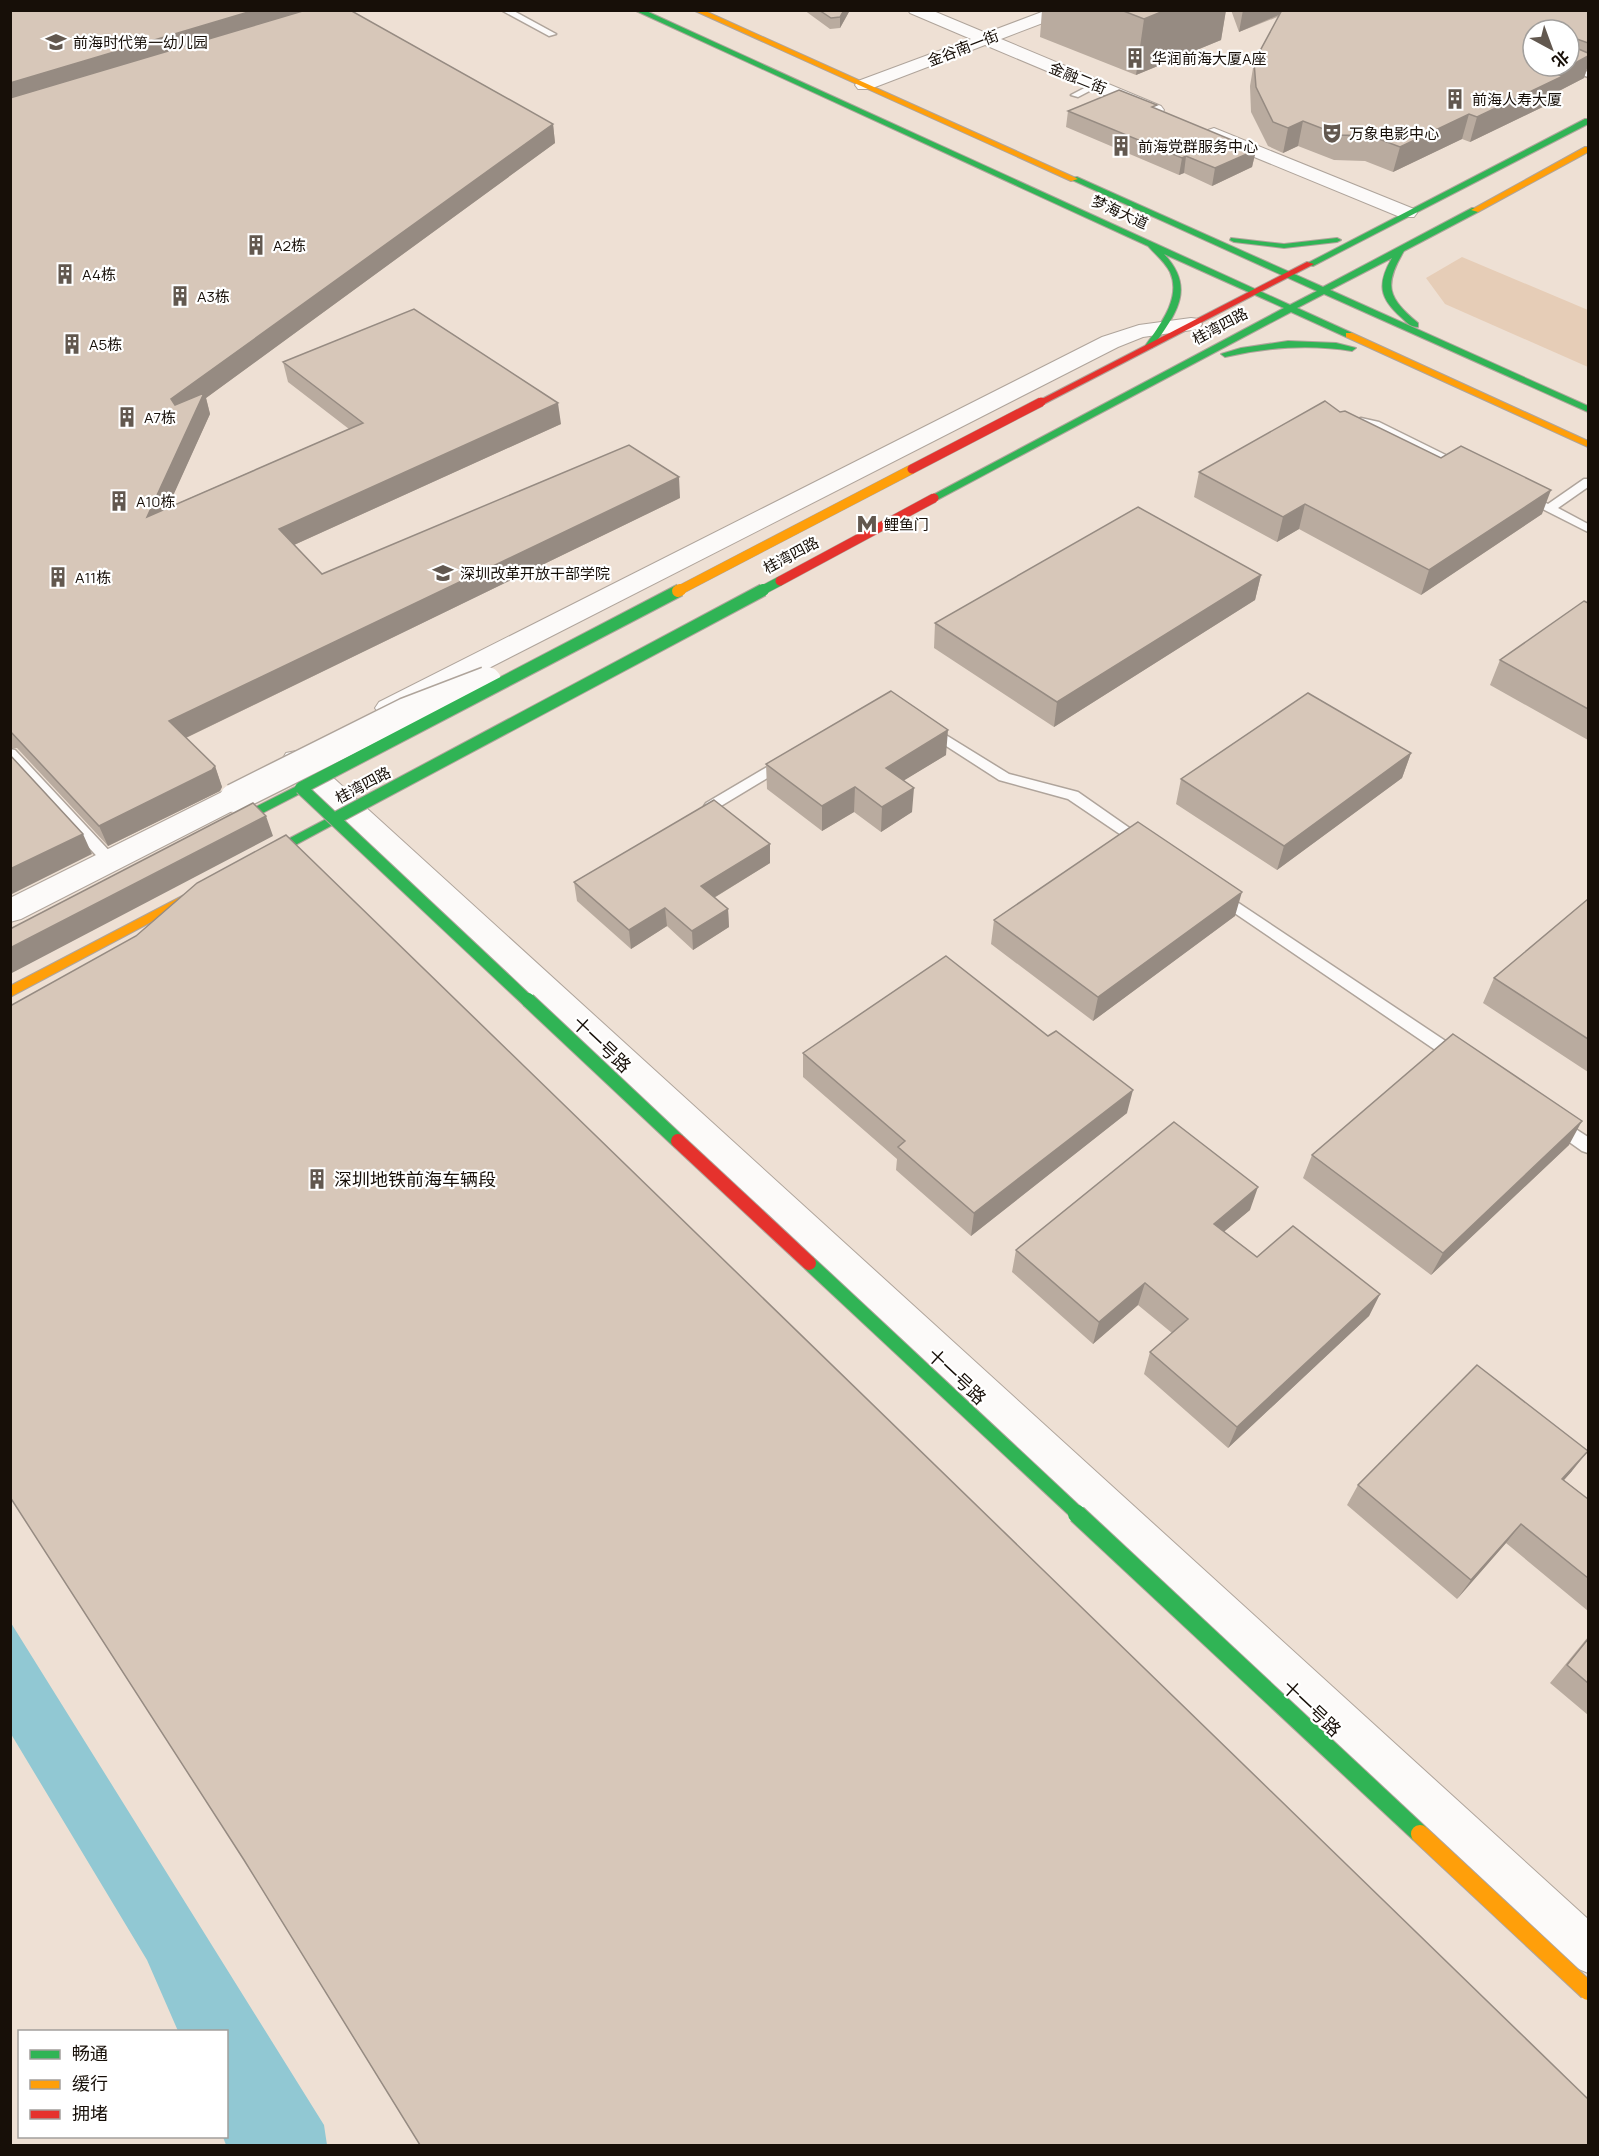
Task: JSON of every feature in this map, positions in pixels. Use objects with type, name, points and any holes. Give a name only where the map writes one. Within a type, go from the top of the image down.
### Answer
[{"type":"main road","name":"梦海大道","points":[[637,10],[1588,444]]},
{"type":"main road","name":"梦海大道","points":[[696,10],[1588,409]]},
{"type":"main road","name":"桂湾四路","points":[[1191,324],[1588,121]]},
{"type":"main road","name":"桂湾四路","points":[[242,868],[1588,149]]},
{"type":"main road","points":[[1182,228],[1235,241],[1284,246],[1332,242],[1368,233]]},
{"type":"main road","points":[[1149,243],[1169,264],[1178,282],[1176,300],[1155,337]]},
{"type":"main road","points":[[1402,248],[1384,277],[1384,291],[1391,304],[1400,313],[1436,341]]},
{"type":"main road","name":"桂湾四路","points":[[551,657],[1041,402],[1155,337]]},
{"type":"main road","points":[[1180,366],[1252,347],[1300,340],[1359,350],[1420,367]]},
{"type":"main road","name":"十一号路","points":[[293,780],[1588,1991]]},
{"type":"main road","points":[[208,836],[242,806]]},
{"type":"main road","points":[[10,992],[222,879]]},
{"type":"street","name":"金融二街","points":[[916,10],[1173,117]]},
{"type":"street","name":"金谷南一街","points":[[864,86],[1062,10]]},
{"type":"street","points":[[1195,126],[1220,143],[1407,213]]},
{"type":"street","points":[[1191,324],[1155,337],[1125,335],[1092,350],[293,757],[1588,1950]]},
{"type":"street","points":[[10,911],[110,861],[242,806],[293,780],[406,712],[551,657]]},
{"type":"street","points":[[10,1014],[133,947],[194,894]]},
{"type":"lane","points":[[505,10],[552,34]]},
{"type":"lane","points":[[1075,95],[1097,85]]},
{"type":"lane","points":[[1335,431],[1356,422],[1368,422],[1475,473]]},
{"type":"lane","points":[[1549,509],[1588,482]]},
{"type":"lane","points":[[1517,493],[1588,528]]},
{"type":"lane","points":[[916,720],[1004,777],[1072,795],[1158,854]]},
{"type":"lane","points":[[10,753],[110,861]]},
{"type":"lane","points":[[711,806],[799,753]]},
{"type":"lane","points":[[1206,886],[1470,1066]]},
{"type":"lane","points":[[1549,1119],[1588,1146]]},
{"type":"shaded area","points":[[1462,257],[1588,310],[1588,367],[1445,304],[1426,278]]},
{"type":"water","points":[[11,1623],[324,2125],[327,2145],[226,2145],[223,2138],[228,2138],[228,2030],[178,2030],[147,1960],[11,1734]]},
{"type":"building","points":[[10,10],[255,10],[10,83]]},
{"type":"building","points":[[306,10],[350,10],[553,124],[171,399],[175,405],[204,393],[147,517],[363,423],[283,362],[414,309],[558,403],[279,529],[322,574],[629,445],[679,477],[169,721],[215,766],[212,770],[99,826],[10,731],[10,98]]},
{"type":"building","points":[[819,10],[844,10],[840,17],[831,18]]},
{"type":"building","points":[[1121,10],[1166,10],[1144,19]]},
{"type":"building","points":[[1282,10],[1588,10],[1588,43],[1581,40],[1581,18],[1521,18],[1521,78],[1559,78],[1477,117],[1469,114],[1400,147],[1371,136],[1339,135],[1303,121],[1288,128],[1273,122],[1256,87],[1254,62]]},
{"type":"building","points":[[1581,50],[1588,53],[1588,56],[1581,60]]},
{"type":"building","points":[[1119,90],[1157,105],[1152,107],[1256,150],[1215,168],[1186,156],[1182,158],[1068,111]]},
{"type":"building","points":[[1325,401],[1340,412],[1345,411],[1441,458],[1461,446],[1551,490],[1429,570],[1305,504],[1283,517],[1199,472]]},
{"type":"building","points":[[1138,507],[1261,575],[1057,702],[935,623]]},
{"type":"building","points":[[1584,601],[1588,603],[1588,709],[1500,660]]},
{"type":"building","points":[[891,691],[948,730],[886,768],[914,788],[882,807],[855,787],[822,806],[766,764]]},
{"type":"building","points":[[1308,693],[1411,753],[1284,846],[1181,779]]},
{"type":"building","points":[[10,755],[83,834],[10,869]]},
{"type":"building","points":[[714,800],[770,844],[701,886],[728,909],[692,931],[665,908],[629,930],[574,882]]},
{"type":"building","points":[[253,803],[266,816],[10,948],[10,929]]},
{"type":"building","points":[[1138,822],[1242,892],[1098,997],[994,920]]},
{"type":"building","name":"深圳地铁前海车辆段","points":[[286,835],[1588,2099],[1588,2145],[420,2145],[244,1860],[10,1497],[10,1006],[136,936],[197,883]]},
{"type":"building","points":[[1588,899],[1588,1039],[1494,978]]},
{"type":"building","points":[[946,956],[1048,1036],[1056,1031],[1133,1090],[974,1213],[898,1147],[905,1141],[803,1053]]},
{"type":"building","points":[[1453,1034],[1582,1121],[1443,1253],[1312,1155]]},
{"type":"building","points":[[1174,1122],[1258,1187],[1214,1224],[1257,1257],[1293,1226],[1380,1294],[1237,1427],[1150,1352],[1188,1319],[1145,1283],[1099,1322],[1016,1250]]},
{"type":"building","points":[[1477,1365],[1588,1451],[1562,1479],[1588,1499],[1588,1578],[1521,1524],[1471,1580],[1358,1485]]},
{"type":"building","points":[[1588,1639],[1588,1683],[1567,1665]]},
{"type":"traffic: fast","points":[[637,10],[1349,335]]},
{"type":"traffic: fast","points":[[1310,264],[1588,121]]},
{"type":"traffic: fast","points":[[1074,179],[1588,409]]},
{"type":"traffic: fast","points":[[934,498],[1475,210]]},
{"type":"traffic: fast","points":[[1234,240],[1284,246],[1337,240]]},
{"type":"traffic: fast","points":[[1149,346],[1171,312],[1177,293],[1175,274],[1151,245]]},
{"type":"traffic: fast","points":[[1402,247],[1389,272],[1386,290],[1394,306],[1415,325]]},
{"type":"traffic: fast","points":[[1225,354],[1257,347],[1304,343],[1352,348]]},
{"type":"traffic: fast","points":[[334,819],[780,581]]},
{"type":"traffic: fast","points":[[301,788],[678,591]]},
{"type":"traffic: fast","points":[[220,830],[301,788]]},
{"type":"traffic: fast","points":[[301,788],[678,1141]]},
{"type":"traffic: fast","points":[[254,862],[334,819]]},
{"type":"traffic: fast","points":[[809,1263],[1420,1834]]},
{"type":"traffic: slow","points":[[696,10],[1074,179]]},
{"type":"traffic: slow","points":[[1475,210],[1588,149]]},
{"type":"traffic: slow","points":[[1349,335],[1588,444]]},
{"type":"traffic: slow","points":[[678,591],[912,469]]},
{"type":"traffic: slow","points":[[10,992],[211,885]]},
{"type":"traffic: slow","points":[[1420,1834],[1588,1991]]},
{"type":"traffic: jam","points":[[1041,402],[1310,264]]},
{"type":"traffic: jam","points":[[912,469],[1041,402]]},
{"type":"traffic: jam","points":[[780,581],[934,498]]},
{"type":"traffic: jam","points":[[678,1141],[809,1263]]},
{"type":"place","name":"前海时代第一幼儿园","points":[[56,42]]},
{"type":"place","name":"华润前海大厦A座","points":[[1135,58]]},
{"type":"place","name":"前海人寿大厦","points":[[1455,99]]},
{"type":"place","name":"万象电影中心","points":[[1332,133]]},
{"type":"place","name":"前海党群服务中心","points":[[1121,146]]},
{"type":"place","name":"A2栋","points":[[256,245]]},
{"type":"place","name":"A4栋","points":[[65,274]]},
{"type":"place","name":"A3栋","points":[[180,296]]},
{"type":"place","name":"A5栋","points":[[72,344]]},
{"type":"place","name":"A7栋","points":[[127,417]]},
{"type":"place","name":"A10栋","points":[[119,501]]},
{"type":"place","name":"鲤鱼门","points":[[867,524]]},
{"type":"place","name":"深圳改革开放干部学院","points":[[443,573]]},
{"type":"place","name":"A11栋","points":[[58,577]]},
{"type":"place","name":"深圳地铁前海车辆段","points":[[317,1179]]}]
